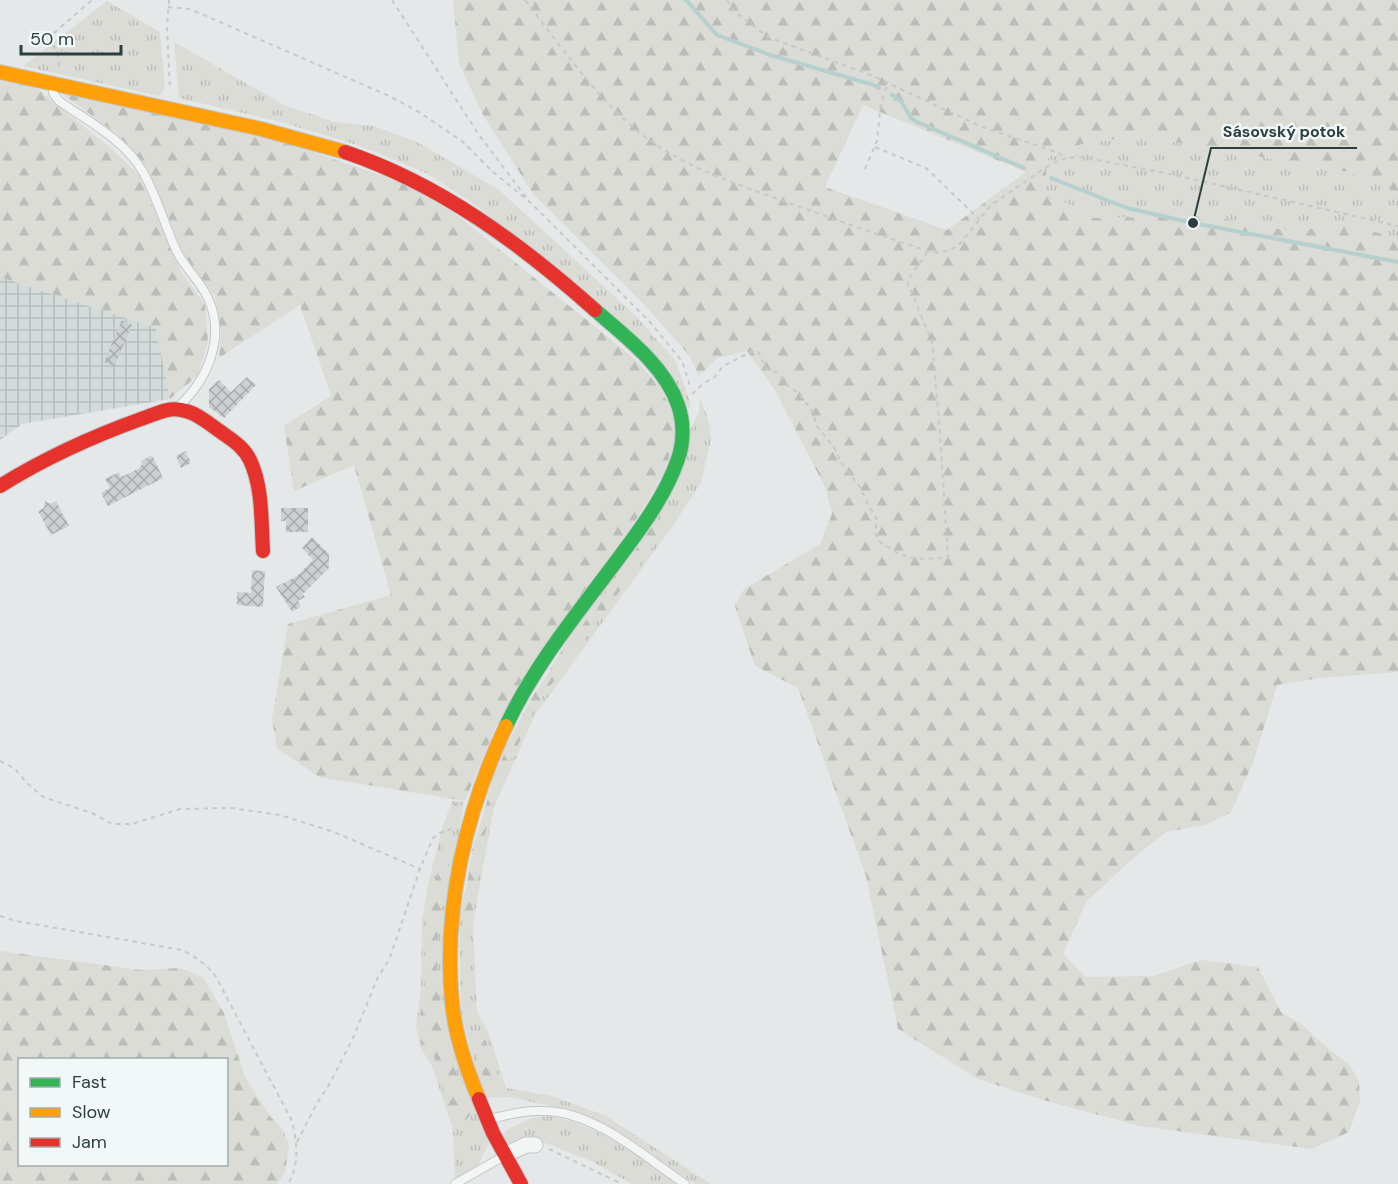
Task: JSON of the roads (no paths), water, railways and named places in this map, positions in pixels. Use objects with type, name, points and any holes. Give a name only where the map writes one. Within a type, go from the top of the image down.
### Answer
[{"type":"street","points":[[0,72],[170,108],[320,144],[385,167],[432,188],[490,227],[592,306],[646,357],[673,394],[683,422],[684,437],[678,461],[645,518],[566,630],[513,711],[488,765],[469,823],[459,871],[451,931],[451,999],[458,1038],[464,1060],[488,1120],[521,1184]]},
{"type":"street","points":[[0,486],[57,451],[83,439],[176,409],[185,410],[233,440],[247,455],[255,476],[263,551]]},
{"type":"street","points":[[505,1155],[526,1145],[535,1145]]},
{"type":"lane","points":[[53,82],[53,93],[59,101],[112,138],[143,171],[177,251],[209,300],[214,319],[215,339],[211,359],[191,394],[176,409]]},
{"type":"lane","points":[[488,1120],[521,1112],[546,1111],[569,1115],[592,1123],[685,1184]]},
{"type":"lane","points":[[455,1184],[505,1155]]},
{"type":"waterway","points":[[686,0],[717,35],[770,55],[879,88]]},
{"type":"waterway","points":[[892,95],[901,101],[915,121],[1024,168]]},
{"type":"waterway","points":[[1051,178],[1127,208],[1193,223],[1398,262]]},
{"type":"place","name":"Sásovský potok","points":[[1193,223]]}]
